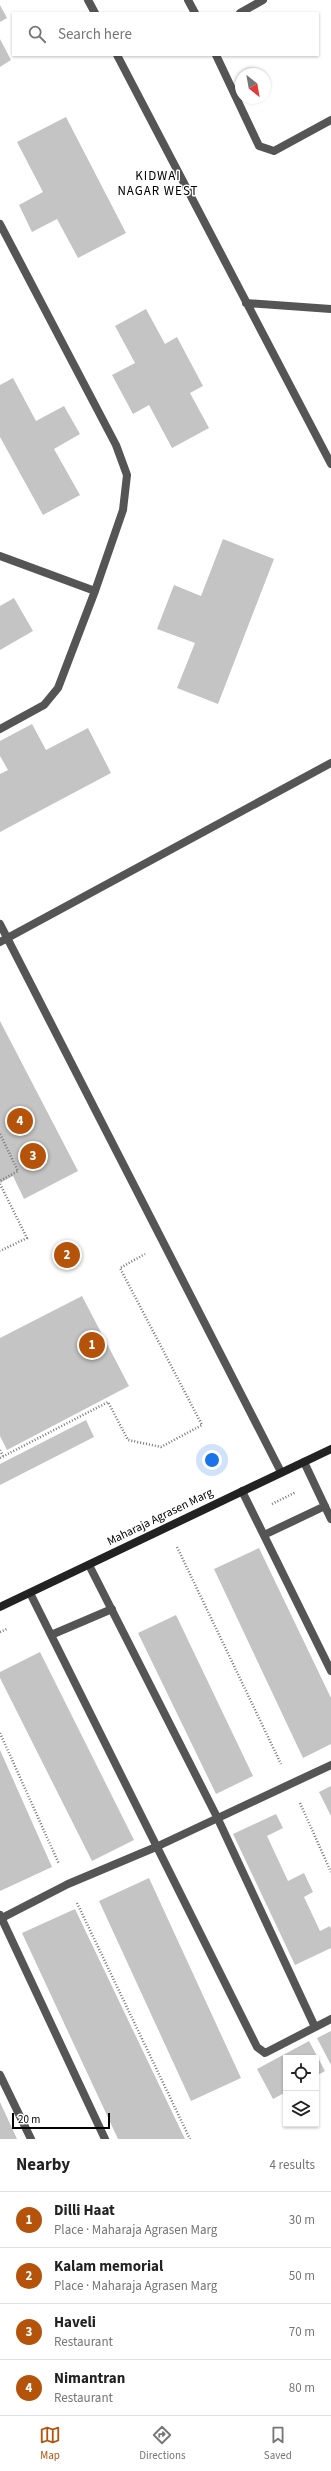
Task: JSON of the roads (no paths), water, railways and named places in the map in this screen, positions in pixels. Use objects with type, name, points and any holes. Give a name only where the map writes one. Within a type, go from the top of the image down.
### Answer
[{"type":"street","points":[[88,0],[94,12]]},
{"type":"street","points":[[188,0],[194,12]]},
{"type":"street","points":[[242,12],[263,0]]},
{"type":"street","points":[[117,56],[331,464]]},
{"type":"street","points":[[216,56],[259,146],[274,151],[331,120]]},
{"type":"street","points":[[0,224],[116,445],[127,475],[123,510],[95,591],[58,688],[44,705],[0,729]]},
{"type":"street","points":[[246,303],[331,309]]},
{"type":"street","points":[[0,556],[95,591]]},
{"type":"street","points":[[4,940],[331,763]]},
{"type":"street","points":[[0,924],[4,940],[165,1244],[282,1472]]},
{"type":"street","name":"Maharaja Agrasen Marg","points":[[0,1608],[331,1449]]},
{"type":"street","points":[[304,1462],[331,1519]]},
{"type":"street","points":[[242,1492],[331,1672]]},
{"type":"street","points":[[264,1535],[325,1506]]},
{"type":"street","points":[[89,1565],[217,1817],[315,2027]]},
{"type":"street","points":[[30,1593],[257,2047],[265,2053],[331,2019]]},
{"type":"street","points":[[52,1635],[112,1609]]},
{"type":"street","points":[[105,2139],[1,1917],[68,1884],[156,1847],[217,1817],[331,1765]]},
{"type":"street","points":[[0,2075],[31,2139]]},
{"type":"place","name":"Nimantran","points":[[20,1121]]},
{"type":"place","name":"Haveli","points":[[33,1156]]},
{"type":"place","name":"Kalam memorial","points":[[67,1255]]},
{"type":"place","name":"Dilli Haat","points":[[92,1345]]},
{"type":"district","name":"KIDWAI NAGAR WEST","points":[[158,184]]}]
